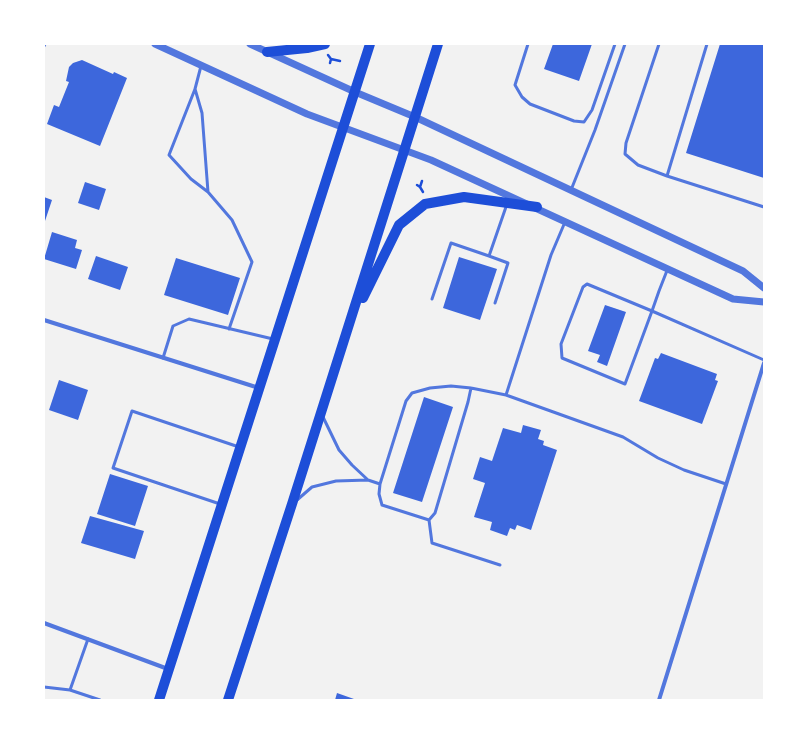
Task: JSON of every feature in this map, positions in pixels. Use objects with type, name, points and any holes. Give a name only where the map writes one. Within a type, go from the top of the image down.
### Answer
[{"type":"main road","points":[[267,52],[312,48],[325,44]]},
{"type":"main road","points":[[159,700],[370,44]]},
{"type":"main road","points":[[228,700],[438,44]]},
{"type":"main road","points":[[334,371],[372,277],[398,225],[425,204],[464,197],[509,199],[537,207]]},
{"type":"street","points":[[154,44],[307,114],[404,150],[509,199]]},
{"type":"street","points":[[250,44],[355,92],[415,117],[743,271],[764,288]]},
{"type":"street","points":[[537,207],[733,299],[764,302]]},
{"type":"street","points":[[44,320],[259,388]]},
{"type":"street","points":[[659,700],[764,362]]},
{"type":"street","points":[[44,623],[169,670]]},
{"type":"lane","points":[[528,44],[515,84],[522,97],[530,104],[574,121],[584,122],[592,110],[614,44]]},
{"type":"lane","points":[[570,190],[595,130],[625,44]]},
{"type":"lane","points":[[659,44],[626,143],[625,154],[638,165],[667,176],[764,207]]},
{"type":"lane","points":[[667,176],[707,44]]},
{"type":"lane","points":[[201,66],[195,89],[169,155],[191,178],[208,192],[232,220],[252,262],[229,329]]},
{"type":"lane","points":[[195,89],[202,113],[208,192]]},
{"type":"lane","points":[[489,256],[509,199]]},
{"type":"lane","points":[[506,395],[551,255],[566,221]]},
{"type":"lane","points":[[432,298],[451,243],[508,263],[495,303]]},
{"type":"lane","points":[[668,268],[652,311],[625,384],[562,358],[561,344],[583,287],[587,284],[652,311],[764,362]]},
{"type":"lane","points":[[163,358],[173,326],[189,319],[275,339]]},
{"type":"lane","points":[[429,520],[382,505],[379,494],[380,484],[406,401],[412,393],[430,388],[471,388],[506,395],[623,437],[658,458],[684,470],[726,484]]},
{"type":"lane","points":[[471,388],[435,512],[429,520],[432,543],[500,565]]},
{"type":"lane","points":[[222,504],[113,468],[132,411],[240,447]]},
{"type":"lane","points":[[321,413],[339,450],[368,480]]},
{"type":"lane","points":[[292,504],[312,488],[336,481],[368,480],[380,484]]},
{"type":"lane","points":[[70,690],[88,639]]},
{"type":"lane","points":[[44,687],[70,690],[100,700]]},
{"type":"path","points":[[330,63],[331,59],[340,61]]},
{"type":"path","points":[[417,185],[420,187],[422,182]]},
{"type":"building","points":[[553,44],[592,44],[579,81],[544,69]]},
{"type":"building","points":[[720,44],[764,44],[764,178],[686,153]]},
{"type":"building","points":[[82,60],[113,74],[114,72],[127,78],[100,146],[47,124],[54,105],[59,107],[69,82],[66,81],[69,67],[73,63]]},
{"type":"building","points":[[85,182],[106,189],[99,210],[78,203]]},
{"type":"building","points":[[44,197],[52,200],[45,221],[44,221]]},
{"type":"building","points":[[52,232],[77,240],[75,248],[82,250],[76,269],[44,259]]},
{"type":"building","points":[[96,256],[128,267],[120,290],[88,279]]},
{"type":"building","points":[[459,257],[497,269],[480,320],[443,308]]},
{"type":"building","points":[[176,258],[240,278],[228,315],[164,295]]},
{"type":"building","points":[[605,305],[626,312],[607,366],[597,362],[600,355],[588,351]]},
{"type":"building","points":[[661,353],[717,374],[715,380],[718,381],[702,424],[639,401],[655,358],[658,359]]},
{"type":"building","points":[[59,380],[88,390],[78,420],[49,410]]},
{"type":"building","points":[[424,397],[453,407],[422,502],[393,493]]},
{"type":"building","points":[[523,425],[541,430],[538,439],[544,441],[543,445],[557,450],[531,530],[517,525],[515,530],[510,528],[507,536],[490,530],[492,522],[474,517],[485,483],[473,479],[480,457],[492,461],[503,428],[521,433]]},
{"type":"building","points":[[110,474],[148,486],[135,526],[97,514]]},
{"type":"building","points":[[90,516],[144,531],[135,559],[81,543]]},
{"type":"building","points":[[337,693],[354,699],[335,700]]}]
